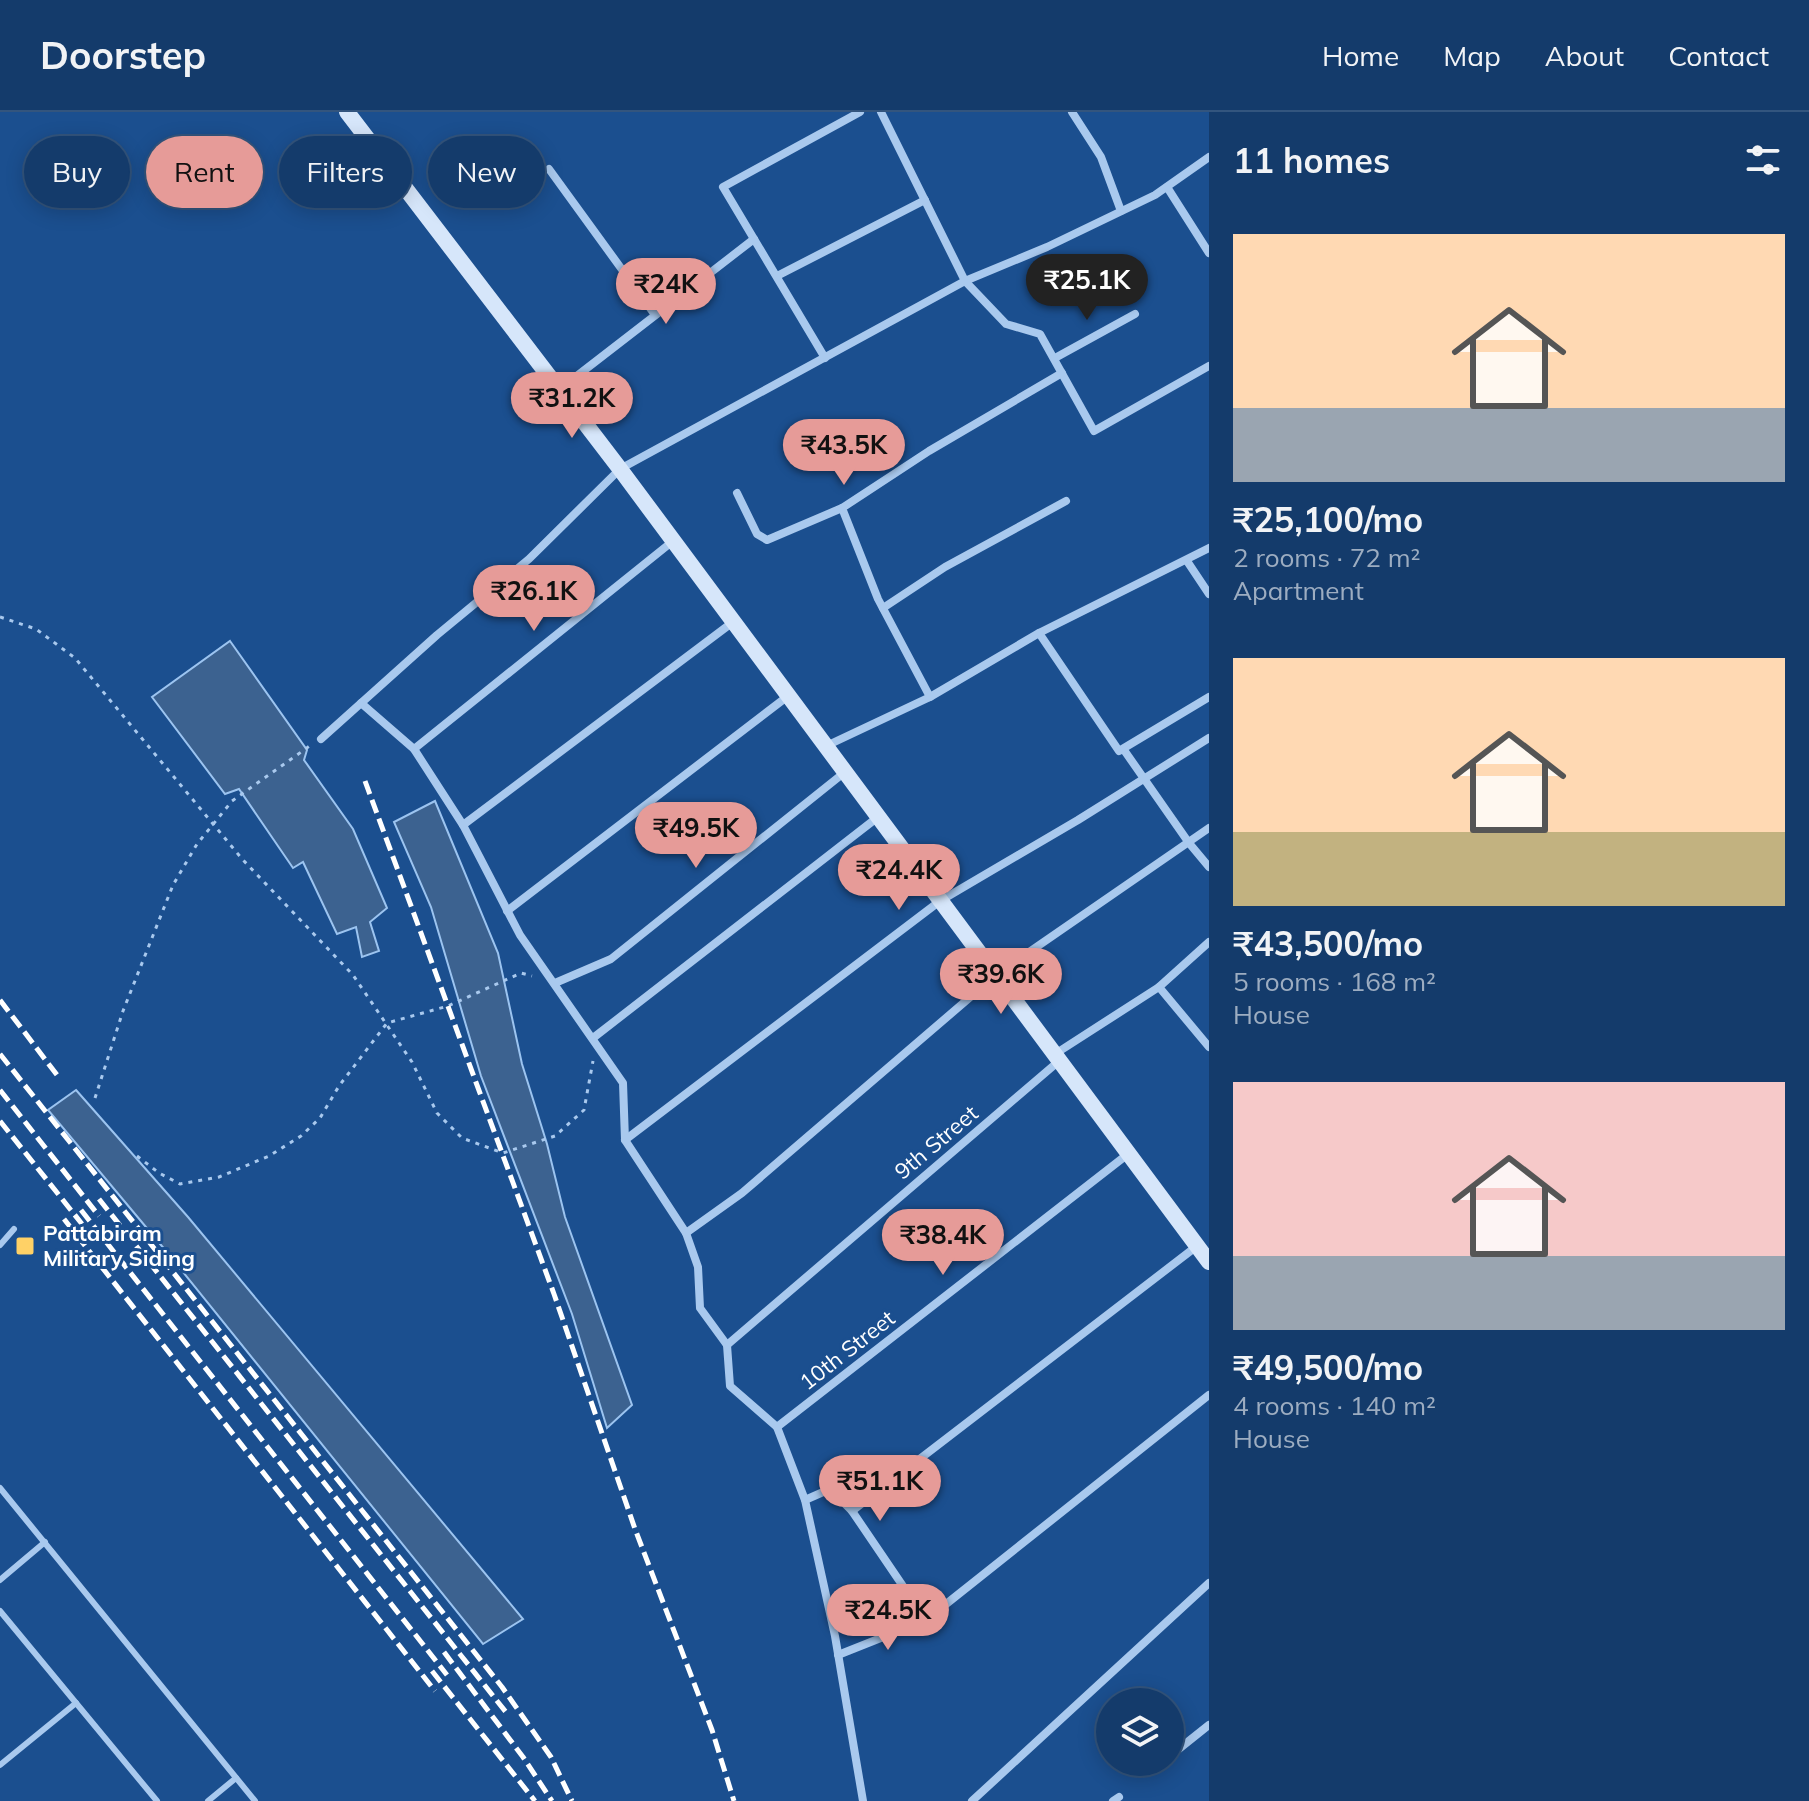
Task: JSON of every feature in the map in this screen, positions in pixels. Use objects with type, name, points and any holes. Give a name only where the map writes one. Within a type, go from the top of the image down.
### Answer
[{"type":"main road","points":[[347,112],[620,469],[1209,1262]]},
{"type":"street","points":[[825,358],[723,187],[860,112]]},
{"type":"street","points":[[894,112],[882,115],[965,281],[1006,324],[1040,334],[1094,431],[1209,366]]},
{"type":"street","points":[[1072,112],[1101,157],[1121,211]]},
{"type":"street","points":[[321,739],[437,635],[529,559],[620,469],[965,281],[1047,247],[1167,187],[1209,157]]},
{"type":"street","points":[[549,169],[655,315]]},
{"type":"street","points":[[1167,187],[1209,253]]},
{"type":"street","points":[[777,276],[925,200]]},
{"type":"street","points":[[559,390],[754,239]]},
{"type":"street","points":[[1055,358],[1135,314]]},
{"type":"street","points":[[737,493],[757,534],[767,540],[842,508],[929,451],[1062,373]]},
{"type":"street","points":[[883,608],[945,567],[1066,501]]},
{"type":"street","points":[[842,508],[883,608],[930,697]]},
{"type":"street","points":[[414,749],[673,541]]},
{"type":"street","points":[[826,746],[930,697],[1039,633],[1209,548]]},
{"type":"street","points":[[1187,561],[1209,594]]},
{"type":"street","points":[[463,825],[733,622]]},
{"type":"street","points":[[1039,633],[1119,751],[1209,697]]},
{"type":"street","points":[[507,911],[788,696]]},
{"type":"street","points":[[361,703],[414,749],[463,825],[520,935],[623,1083],[625,1140],[686,1233],[698,1267],[700,1308],[727,1345],[730,1386],[777,1427],[805,1500],[838,1655],[863,1801]]},
{"type":"street","points":[[625,1140],[940,901],[1209,738]]},
{"type":"street","points":[[1124,750],[1209,867]]},
{"type":"street","points":[[555,983],[611,959],[845,772]]},
{"type":"street","points":[[593,1038],[878,817]]},
{"type":"street","points":[[686,1233],[753,1183],[996,975],[1209,828]]},
{"type":"street","name":"9th Street","points":[[727,1345],[1057,1057],[1159,987],[1209,942]]},
{"type":"street","points":[[1159,987],[1209,1047]]},
{"type":"street","name":"10th Street","points":[[777,1427],[1129,1153]]},
{"type":"street","points":[[852,1511],[1197,1246]]},
{"type":"street","points":[[838,1655],[926,1620],[1209,1395]]},
{"type":"street","points":[[805,1500],[830,1489],[852,1511],[926,1620]]},
{"type":"street","points":[[972,1801],[1209,1583]]},
{"type":"street","points":[[1184,1745],[1209,1725]]},
{"type":"lane","points":[[0,1245],[14,1229]]},
{"type":"lane","points":[[0,1488],[255,1801]]},
{"type":"lane","points":[[0,1580],[45,1542]]},
{"type":"lane","points":[[0,1611],[157,1801]]},
{"type":"lane","points":[[0,1765],[76,1703]]},
{"type":"lane","points":[[208,1801],[236,1778]]},
{"type":"path","points":[[0,617],[36,629],[75,658],[243,860],[353,975],[412,1062],[437,1113],[462,1138],[503,1153],[555,1136],[584,1110],[593,1060],[593,1038]]},
{"type":"path","points":[[95,1098],[123,1011],[173,885],[197,844],[232,801],[321,739]]},
{"type":"path","points":[[137,1156],[180,1184],[219,1177],[269,1156],[301,1136],[320,1118],[339,1086],[387,1023],[448,1006],[521,973],[555,983]]},
{"type":"water","points":[[230,641],[307,750],[304,760],[353,829],[387,908],[370,922],[379,951],[362,957],[356,927],[337,934],[303,862],[293,868],[239,789],[225,794],[152,697]]},
{"type":"water","points":[[435,801],[498,953],[522,1064],[547,1144],[565,1217],[632,1405],[607,1428],[572,1314],[481,1076],[431,907],[394,822]]},
{"type":"water","points":[[76,1090],[188,1217],[523,1619],[483,1644],[166,1251],[48,1110]]},
{"type":"railway","points":[[365,781],[554,1294],[635,1529],[712,1730],[734,1801]]},
{"type":"railway","points":[[0,1000],[57,1075]]},
{"type":"railway","points":[[0,1054],[502,1687],[551,1757],[572,1801]]},
{"type":"railway","points":[[0,1090],[99,1216]]},
{"type":"railway","points":[[0,1121],[82,1224]]},
{"type":"railway","points":[[99,1199],[509,1716]]},
{"type":"railway","points":[[81,1210],[447,1675]]},
{"type":"railway","points":[[64,1219],[435,1691]]},
{"type":"railway","points":[[444,1652],[552,1801]]},
{"type":"railway","points":[[432,1671],[535,1801]]},
{"type":"place","name":"Pattabiram Military Siding","points":[[25,1246]]}]
